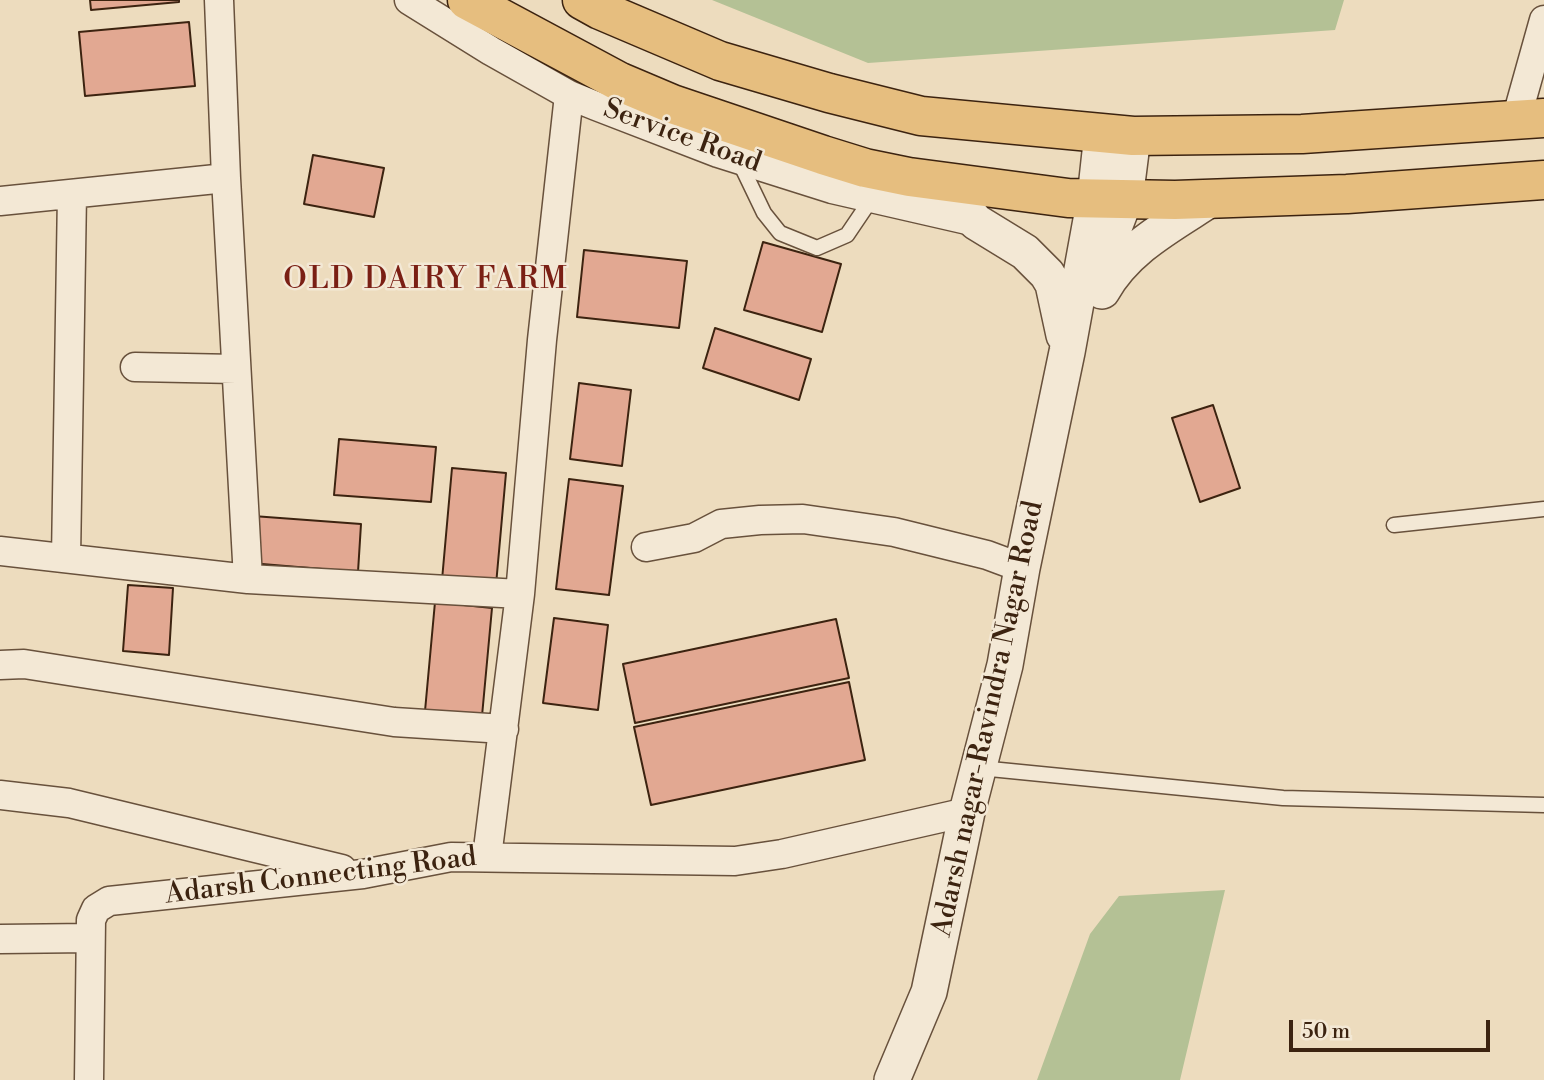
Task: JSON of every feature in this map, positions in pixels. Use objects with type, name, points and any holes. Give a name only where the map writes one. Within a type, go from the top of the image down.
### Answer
[{"type":"main road","points":[[467,0],[620,82],[671,104],[865,168],[944,183],[1068,198],[1110,199],[1335,194],[1544,180]]},
{"type":"main road","points":[[590,3],[720,61],[921,116],[1117,135],[1302,134],[1530,119]]},
{"type":"street","points":[[219,0],[248,579]]},
{"type":"street","name":"Service Road","points":[[409,0],[569,95],[738,159],[832,188],[976,222]]},
{"type":"street","points":[[1530,119],[1544,20]]},
{"type":"street","points":[[487,857],[520,594],[542,340],[569,95]]},
{"type":"street","points":[[1068,352],[1110,199],[1117,135]]},
{"type":"street","points":[[0,200],[226,178]]},
{"type":"street","points":[[944,183],[976,222],[1025,252],[1047,274],[1053,284],[1068,352]]},
{"type":"street","points":[[66,558],[72,194]]},
{"type":"street","points":[[1068,352],[1105,285],[1120,264],[1142,243],[1212,198]]},
{"type":"street","name":"Adarsh nagar-Ravindra Nagar Road","points":[[892,1080],[929,992],[967,812],[1004,665],[1068,352]]},
{"type":"street","points":[[135,367],[236,369]]},
{"type":"street","points":[[646,547],[694,538],[721,524],[803,519],[894,532],[987,555],[1022,568]]},
{"type":"street","points":[[0,551],[248,579],[520,594]]},
{"type":"street","points":[[0,665],[24,664],[394,722],[504,729]]},
{"type":"street","points":[[0,795],[69,803],[363,874]]},
{"type":"street","name":"Adarsh Connecting Road","points":[[89,1080],[91,920],[96,909],[109,901],[363,874],[451,858],[735,860],[782,854],[967,812]]},
{"type":"street","points":[[0,939],[90,938]]},
{"type":"lane","points":[[738,159],[764,213],[780,233],[817,248],[847,236],[872,198]]},
{"type":"lane","points":[[1394,525],[1544,509]]},
{"type":"lane","points":[[980,768],[1283,798],[1544,805]]},
{"type":"green space","points":[[712,0],[1344,0],[1335,30],[868,63]]},
{"type":"green space","points":[[1225,890],[1180,1080],[1037,1080],[1090,934],[1119,896]]},
{"type":"building","points":[[90,0],[179,0],[179,2],[91,10]]},
{"type":"building","points":[[189,22],[195,86],[85,96],[79,32]]},
{"type":"building","points":[[313,155],[384,168],[374,217],[304,204]]},
{"type":"building","points":[[763,242],[841,264],[822,332],[744,310]]},
{"type":"building","points":[[584,250],[687,261],[679,328],[577,317]]},
{"type":"building","points":[[715,328],[811,359],[799,400],[703,368]]},
{"type":"building","points":[[579,383],[631,390],[622,466],[570,459]]},
{"type":"building","points":[[1213,405],[1240,488],[1200,502],[1172,418]]},
{"type":"building","points":[[339,439],[436,447],[431,502],[334,495]]},
{"type":"building","points":[[452,468],[506,473],[496,585],[442,580]]},
{"type":"building","points":[[569,479],[623,486],[609,595],[556,589]]},
{"type":"building","points":[[253,516],[361,524],[358,572],[250,563]]},
{"type":"building","points":[[128,585],[173,588],[169,655],[123,651]]},
{"type":"building","points":[[435,602],[492,608],[482,716],[425,711]]},
{"type":"building","points":[[554,618],[608,625],[598,710],[543,703]]},
{"type":"building","points":[[836,619],[849,678],[635,723],[623,664]]},
{"type":"building","points":[[849,682],[865,760],[651,805],[634,727]]},
{"type":"district","name":"OLD DAIRY FARM","points":[[426,281]]}]
